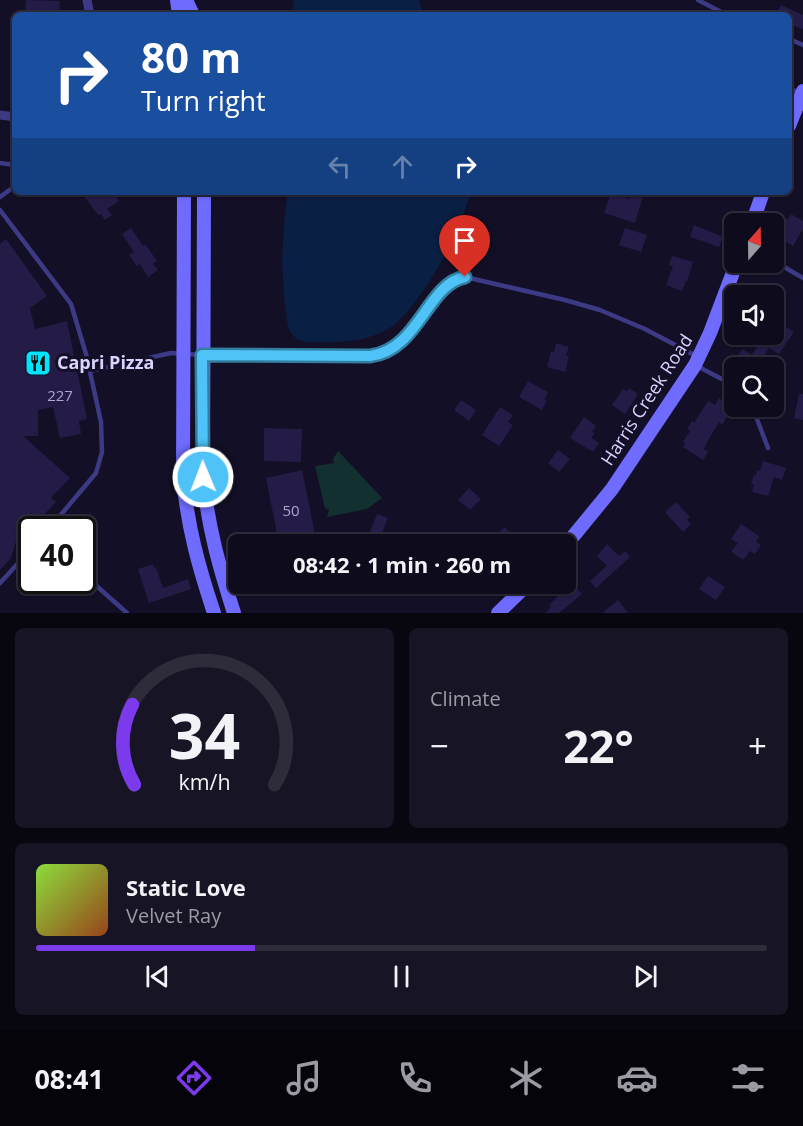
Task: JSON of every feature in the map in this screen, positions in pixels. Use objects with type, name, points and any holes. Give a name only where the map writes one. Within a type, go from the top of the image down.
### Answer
[{"type":"street","points":[[792,114],[798,91]]},
{"type":"street","points":[[184,195],[183,478],[188,520],[197,562],[214,613]]},
{"type":"street","points":[[204,195],[203,477],[207,516],[217,560],[234,613]]},
{"type":"street","points":[[756,213],[762,195]]},
{"type":"street","name":"Harris Creek Road","points":[[575,534],[612,489],[697,361],[733,273]]},
{"type":"street","points":[[498,613],[518,594]]},
{"type":"lane","points":[[698,0],[721,12]]},
{"type":"lane","points":[[0,210],[71,304],[90,371],[101,422],[102,452],[96,473],[60,516]]},
{"type":"lane","points":[[784,267],[803,278]]},
{"type":"lane","points":[[90,371],[171,353],[370,356],[385,353],[407,336],[452,282],[465,277],[600,310],[645,329],[724,379]]},
{"type":"lane","points":[[756,417],[768,448]]},
{"type":"lane","points":[[0,583],[18,563]]},
{"type":"lane","points":[[96,585],[127,613]]},
{"type":"green space","points":[[338,451],[382,498],[367,509],[327,517],[329,510],[325,508],[315,466],[334,463],[333,459]]},
{"type":"water","points":[[294,0],[419,0],[422,12],[292,12]]},
{"type":"water","points":[[288,195],[470,195],[442,260],[418,298],[400,320],[391,327],[358,340],[303,341],[291,333],[287,322],[284,296],[283,237]]},
{"type":"building","points":[[26,0],[60,1],[59,12],[25,12]]},
{"type":"building","points":[[781,5],[803,15],[803,29],[792,25],[792,12],[778,12]]},
{"type":"building","points":[[83,195],[114,195],[119,201],[107,209],[112,215],[105,220],[101,214],[98,215]]},
{"type":"building","points":[[610,195],[630,199],[632,195],[643,195],[635,223],[604,213]]},
{"type":"building","points":[[791,214],[803,221],[803,229],[793,246],[784,241],[784,224]]},
{"type":"building","points":[[694,225],[723,237],[719,247],[690,237]]},
{"type":"building","points":[[131,228],[157,261],[153,264],[158,270],[148,277],[140,264],[137,266],[129,255],[134,252],[122,234]]},
{"type":"building","points":[[625,228],[647,235],[641,252],[619,245]]},
{"type":"building","points":[[6,239],[47,296],[30,308],[35,329],[67,321],[87,419],[79,421],[81,434],[60,438],[53,407],[38,410],[38,436],[23,436],[70,478],[51,498],[56,502],[43,516],[18,516],[18,537],[11,558],[0,570],[0,244]]},
{"type":"building","points":[[672,256],[693,262],[682,291],[666,285],[673,266],[669,265]]},
{"type":"building","points":[[784,326],[794,332],[779,354],[769,348],[763,357],[737,357],[742,349],[752,355],[758,345],[784,345]]},
{"type":"building","points":[[556,343],[569,347],[565,372],[547,367],[551,351],[554,352]]},
{"type":"building","points":[[528,381],[548,392],[544,400],[547,401],[542,410],[519,397]]},
{"type":"building","points":[[629,388],[638,394],[625,414],[612,405],[623,389],[627,391]]},
{"type":"building","points":[[799,394],[803,394],[803,420],[794,418]]},
{"type":"building","points":[[719,398],[724,401],[724,417],[727,417],[722,425],[719,422],[707,442],[704,449],[708,452],[703,460],[683,447],[685,443],[683,442],[690,431],[687,429],[692,421],[694,423],[708,401],[715,405]]},
{"type":"building","points":[[461,400],[476,410],[469,421],[454,410]]},
{"type":"building","points":[[500,407],[513,415],[508,422],[513,425],[499,446],[482,435]]},
{"type":"building","points":[[584,417],[596,426],[591,438],[599,443],[593,452],[570,438]]},
{"type":"building","points":[[264,428],[302,429],[301,462],[264,461]]},
{"type":"building","points":[[558,450],[570,459],[559,472],[548,463]]},
{"type":"building","points":[[763,461],[786,468],[782,480],[774,477],[768,496],[752,492],[754,485],[751,484],[754,475],[756,476],[757,470],[760,471]]},
{"type":"building","points":[[302,470],[315,534],[277,534],[266,478]]},
{"type":"building","points":[[469,488],[481,499],[470,510],[458,500]]},
{"type":"building","points":[[676,502],[690,517],[687,520],[691,524],[683,532],[665,512]]},
{"type":"building","points":[[377,514],[388,518],[382,534],[369,534]]},
{"type":"building","points":[[741,524],[759,536],[756,542],[761,545],[755,554],[750,551],[743,560],[731,552],[738,543],[731,539]]},
{"type":"building","points":[[504,527],[512,534],[498,534]]},
{"type":"building","points":[[607,544],[619,556],[625,551],[630,557],[596,588],[590,581],[607,566],[597,556]]},
{"type":"building","points":[[153,564],[163,588],[188,579],[191,589],[149,603],[138,569]]},
{"type":"building","points":[[708,576],[725,587],[716,600],[699,589]]},
{"type":"building","points":[[576,588],[582,594],[559,613],[545,613],[557,597],[555,595],[576,594]]},
{"type":"building","points":[[618,600],[628,613],[602,613]]},
{"type":"place","name":"Capri Pizza","points":[[38,363]]},
{"type":"route","points":[[203,477],[202,355],[370,356],[385,353],[407,336],[452,282],[465,277]]}]
